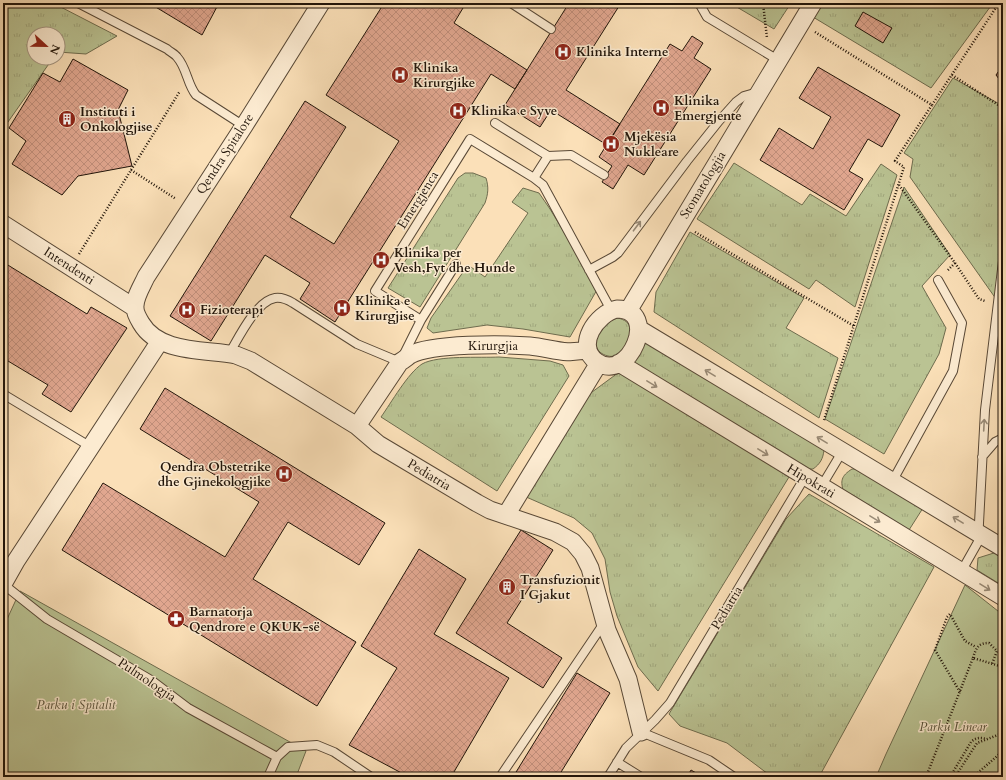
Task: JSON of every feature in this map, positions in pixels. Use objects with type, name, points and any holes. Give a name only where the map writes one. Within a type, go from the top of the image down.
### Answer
[{"type":"street","name":"Qendra Spitalore","points":[[135,308],[137,298],[146,277],[244,126],[321,3]]},
{"type":"street","name":"Stomatologjia","points":[[628,310],[760,91],[774,57],[801,23],[813,3]]},
{"type":"street","name":"Intendenti","points":[[3,224],[135,308]]},
{"type":"street","points":[[135,308],[143,327],[160,341]]},
{"type":"street","points":[[611,310],[628,310],[635,318],[639,329],[634,347],[627,357],[619,363],[610,366],[600,364],[592,358],[588,349],[588,339],[598,320],[611,310]]},
{"type":"street","points":[[639,329],[1003,548]]},
{"type":"street","name":"Pediatria","points":[[160,341],[187,349],[238,356],[261,366],[357,426],[378,444],[477,504],[490,510],[555,532],[573,542],[583,554],[590,568],[605,623],[628,679],[641,732]]},
{"type":"street","name":"Pulmologjia","points":[[3,584],[16,561],[160,341]]},
{"type":"street","name":"Kirurgjia","points":[[357,426],[400,362],[410,355],[457,346],[529,346],[568,353],[577,353],[588,349]]},
{"type":"street","name":"Hipokrati","points":[[619,363],[1003,598]]},
{"type":"street","points":[[506,515],[600,364]]},
{"type":"lane","points":[[78,3],[167,49],[177,57],[184,68],[190,88],[196,95],[244,126]]},
{"type":"lane","points":[[511,3],[551,29]]},
{"type":"lane","points":[[699,3],[707,17],[774,57]]},
{"type":"lane","points":[[589,270],[618,253],[687,160],[736,102],[744,96],[760,91]]},
{"type":"lane","points":[[495,122],[548,156],[571,155],[604,175]]},
{"type":"lane","name":"Emergjenca","points":[[421,320],[375,291],[470,139],[543,185],[611,310]]},
{"type":"lane","points":[[534,178],[548,156]]},
{"type":"lane","points":[[962,572],[978,542],[979,498],[985,410],[1003,261]]},
{"type":"lane","name":"Kirurgjia","points":[[400,362],[421,320],[456,264]]},
{"type":"lane","points":[[892,482],[953,371],[962,323],[938,280]]},
{"type":"lane","points":[[229,354],[257,310],[266,302],[275,298],[284,299],[293,303],[357,344],[400,362]]},
{"type":"lane","points":[[3,394],[91,447]]},
{"type":"lane","points":[[982,457],[995,442],[1003,438]]},
{"type":"lane","points":[[821,487],[842,452]]},
{"type":"lane","name":"Pediatria","points":[[608,777],[626,748],[670,703],[805,477]]},
{"type":"lane","name":"Pulmologjia","points":[[3,584],[47,619],[151,680],[188,708],[277,757]]},
{"type":"lane","points":[[500,777],[605,623]]},
{"type":"lane","points":[[641,732],[704,757],[734,777]]},
{"type":"lane","points":[[268,777],[277,757],[288,747],[317,745],[334,752],[371,777]]},
{"type":"lane","points":[[617,762],[641,777]]},
{"type":"path","points":[[762,3],[774,57]]},
{"type":"path","points":[[819,438],[904,167],[895,161],[999,3]]},
{"type":"path","points":[[801,23],[932,105]]},
{"type":"path","points":[[952,75],[1003,108]]},
{"type":"path","points":[[71,267],[187,79]]},
{"type":"path","points":[[131,170],[191,208]]},
{"type":"path","points":[[899,185],[955,263],[979,300],[998,303]]},
{"type":"path","points":[[680,223],[854,326]]},
{"type":"path","points":[[938,280],[955,263]]},
{"type":"path","points":[[960,692],[935,650],[947,617],[950,614],[964,641],[976,647]]},
{"type":"path","points":[[926,777],[960,692],[976,647],[983,643],[989,643],[994,647],[997,651],[992,664]]},
{"type":"path","points":[[973,658],[1003,667]]},
{"type":"path","points":[[955,776],[977,743],[1003,733]]},
{"type":"path","points":[[955,776],[954,772],[971,742],[974,739],[986,739]]},
{"type":"path","points":[[973,777],[1003,751]]},
{"type":"green space","points":[[12,3],[53,3],[117,36],[86,54],[66,53],[66,26],[26,26],[26,66],[47,66],[3,129],[3,8]]},
{"type":"green space","points":[[730,3],[791,3],[774,29]]},
{"type":"green space","points":[[822,3],[993,3],[931,88],[813,17]]},
{"type":"green space","points":[[953,78],[1003,106],[1003,291],[1001,306],[910,177],[913,159],[904,153]]},
{"type":"green space","points":[[734,163],[802,205],[810,194],[846,216],[881,164],[897,175],[855,307],[816,280],[809,289],[697,219]]},
{"type":"green space","points":[[465,173],[473,173],[486,178],[488,191],[485,203],[420,307],[388,288],[458,178]]},
{"type":"green space","points":[[904,187],[950,255],[922,286],[946,328],[939,354],[884,454],[825,419]]},
{"type":"green space","points":[[523,188],[539,193],[598,288],[570,337],[487,325],[433,333],[427,328],[431,318],[468,265],[485,277],[528,213],[512,202]]},
{"type":"green space","points":[[690,232],[804,298],[786,328],[838,358],[819,418],[654,312],[656,292]]},
{"type":"green space","points":[[618,318],[629,324],[631,328],[628,343],[617,355],[608,356],[601,353],[597,348],[597,336],[605,324]]},
{"type":"green space","points":[[647,340],[824,450],[822,459],[813,469],[805,469],[633,363]]},
{"type":"green space","points":[[499,357],[550,361],[563,365],[569,376],[497,491],[381,417],[411,374],[422,364],[429,361],[448,358]]},
{"type":"green space","points":[[622,370],[789,477],[658,691],[638,667],[617,616],[610,592],[605,559],[592,533],[574,518],[524,496],[588,395]]},
{"type":"green space","points":[[852,469],[860,469],[923,508],[909,530],[844,493],[842,479]]},
{"type":"green space","points":[[809,494],[934,567],[819,777],[772,777],[727,743],[680,726],[669,714],[786,519]]},
{"type":"green space","points":[[997,552],[995,553],[1003,557],[1003,586],[977,570],[978,558]]},
{"type":"green space","name":"Parku Linear","points":[[965,585],[1003,615],[1003,777],[876,777],[886,754]]},
{"type":"green space","name":"Parku i Spitalit","points":[[20,591],[306,751],[296,777],[3,777],[3,628]]},
{"type":"building","points":[[149,3],[219,3],[202,35]]},
{"type":"building","points":[[374,3],[466,3],[454,23],[527,70],[515,89],[491,74],[335,322],[300,299],[310,283],[265,255],[211,341],[170,316],[305,101],[346,127],[290,217],[334,244],[399,141],[326,95],[381,8]]},
{"type":"building","points":[[569,3],[621,3],[566,90],[620,124],[607,145],[551,110],[540,127],[505,105]]},
{"type":"building","points":[[863,12],[892,28],[883,43],[855,26]]},
{"type":"building","points":[[692,36],[703,43],[694,58],[711,69],[644,175],[628,165],[613,189],[602,182],[612,166],[599,157],[670,44],[682,51]]},
{"type":"building","name":"Instituti i Onkologjise","points":[[73,59],[128,90],[118,110],[132,166],[78,176],[62,195],[12,164],[26,141],[9,128],[43,73],[60,82]]},
{"type":"building","points":[[1003,65],[1003,84],[996,75]]},
{"type":"building","points":[[818,67],[900,115],[882,147],[868,139],[849,171],[863,179],[844,210],[760,160],[779,128],[813,149],[831,117],[799,98]]},
{"type":"building","points":[[3,262],[87,314],[91,307],[127,328],[71,412],[42,394],[48,385],[3,358]]},
{"type":"building","points":[[165,388],[385,523],[359,565],[288,522],[253,579],[356,642],[317,706],[62,550],[103,483],[225,557],[259,502],[140,429]]},
{"type":"building","name":"Transfuzionit I Gjakut","points":[[521,530],[553,550],[507,623],[562,658],[543,688],[456,633]]},
{"type":"building","points":[[419,549],[466,579],[434,634],[509,678],[451,777],[409,777],[349,745],[397,668],[361,646]]},
{"type":"building","points":[[577,673],[610,693],[558,777],[513,777]]},
{"type":"building","points":[[691,770],[703,777],[687,777]]},
{"type":"place","name":"Klinika Interne","points":[[563,52]]},
{"type":"place","name":"Klinika Kirurgjike","points":[[400,75]]},
{"type":"place","name":"Klinika Emergjente","points":[[661,108]]},
{"type":"place","name":"Klinika e Syve","points":[[458,111]]},
{"type":"place","name":"Instituti i Onkologjise","points":[[67,119]]},
{"type":"place","name":"Mjekësia Nukleare","points":[[611,144]]},
{"type":"place","name":"Klinika per Vesh,Fyt dhe Hunde","points":[[381,260]]},
{"type":"place","name":"Klinika e Kirurgjise","points":[[342,308]]},
{"type":"place","name":"Fizioterapi","points":[[187,310]]},
{"type":"place","name":"Qendra Obstetrike dhe Gjinekologjike","points":[[284,474]]},
{"type":"place","name":"Transfuzionit I Gjakut","points":[[507,587]]},
{"type":"place","name":"Barnatorja Qendrore e QKUK-së","points":[[176,619]]}]
